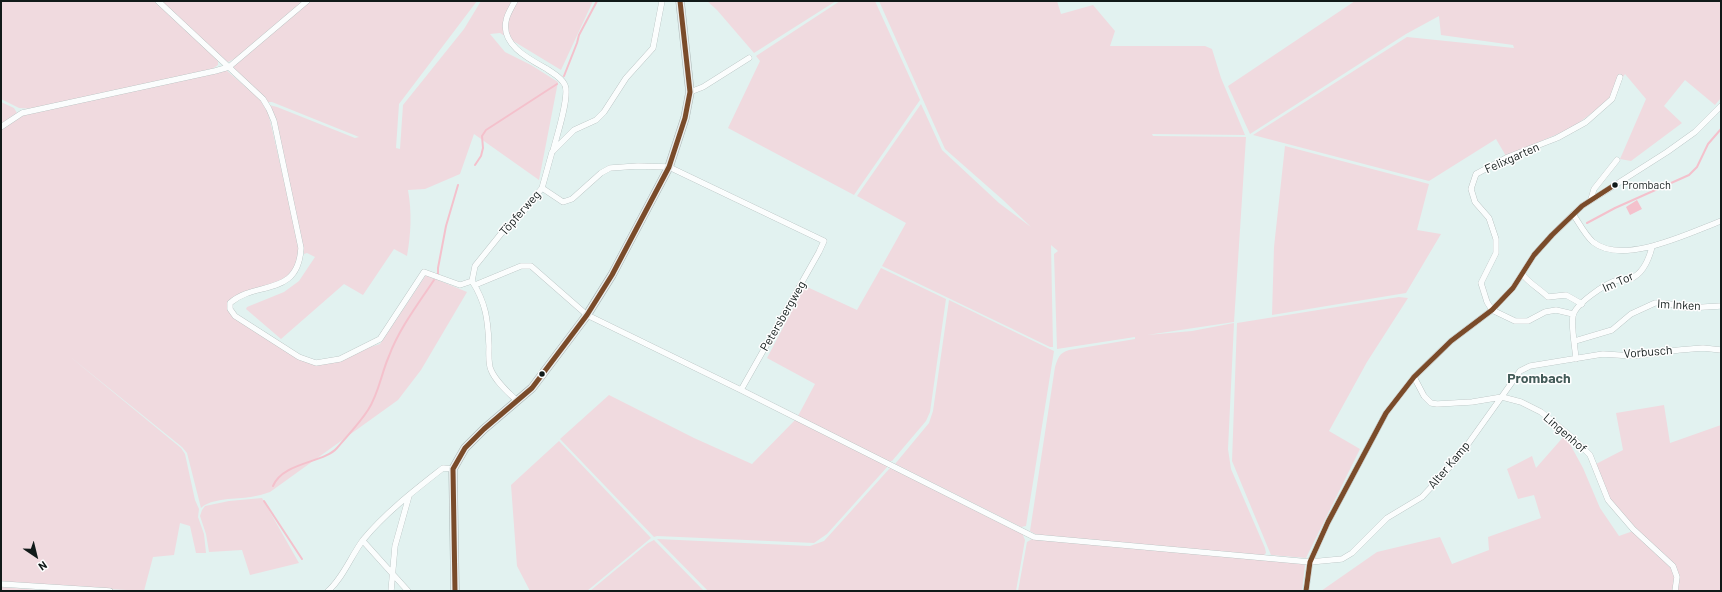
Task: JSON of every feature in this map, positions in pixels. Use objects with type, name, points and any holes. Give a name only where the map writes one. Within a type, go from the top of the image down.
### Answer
[{"type":"street","points":[[158,1],[263,99],[274,121],[301,248],[300,261],[296,270],[288,280],[235,298],[230,303],[230,309],[235,316],[299,357],[316,363],[340,359],[380,339],[424,272],[460,285],[474,283],[521,266],[531,266],[587,314],[741,390]]},
{"type":"street","points":[[1,127],[22,113],[228,67],[307,1]]},
{"type":"street","points":[[515,1],[506,19],[505,28],[507,37],[524,56],[560,77],[565,86],[566,96],[552,152]]},
{"type":"street","name":"Töpferweg","points":[[474,283],[475,266],[504,230],[524,211],[542,188],[552,152],[574,130],[596,120],[604,112],[626,78],[653,48],[662,1]]},
{"type":"street","points":[[455,591],[453,469],[465,448],[484,429],[532,388],[587,314],[612,275],[670,167],[686,118],[690,92],[680,1]]},
{"type":"street","points":[[690,92],[703,86],[749,58]]},
{"type":"street","name":"Felixgarten","points":[[1492,310],[1487,302],[1481,283],[1496,253],[1496,239],[1489,218],[1475,202],[1471,189],[1476,174],[1508,157],[1557,138],[1586,122],[1612,99],[1620,77]]},
{"type":"street","points":[[1306,591],[1310,562],[1328,522],[1386,413],[1414,377],[1451,341],[1492,310],[1523,275],[1534,255],[1573,214],[1591,199],[1667,152],[1695,132],[1721,106]]},
{"type":"street","points":[[1591,199],[1594,189],[1617,160]]},
{"type":"street","points":[[542,188],[563,202],[572,200],[601,173],[610,168],[638,166],[670,167]]},
{"type":"street","name":"Petersbergweg","points":[[670,167],[824,241],[820,252],[741,390]]},
{"type":"street","points":[[1573,214],[1592,241],[1602,248],[1618,251],[1652,247],[1721,221]]},
{"type":"street","name":"Im Tor","points":[[1573,314],[1591,295],[1618,280],[1630,279],[1643,269],[1650,256],[1652,247]]},
{"type":"street","points":[[1523,275],[1528,282],[1540,289],[1548,297],[1566,295],[1582,304]]},
{"type":"street","points":[[474,283],[480,293],[485,310],[488,328],[490,369],[496,379],[517,401]]},
{"type":"street","name":"Im Inken","points":[[1575,341],[1612,330],[1631,314],[1656,303],[1665,303],[1687,308],[1721,306]]},
{"type":"street","points":[[1492,310],[1515,321],[1528,321],[1545,312],[1556,310],[1573,314],[1572,326],[1576,359]]},
{"type":"street","name":"Vorbusch","points":[[1576,359],[1603,354],[1633,356],[1697,348],[1721,350]]},
{"type":"street","name":"Alter Kamp","points":[[741,390],[1034,536],[1310,562],[1342,559],[1352,553],[1387,518],[1422,497],[1458,458],[1520,371],[1530,366],[1576,359]]},
{"type":"street","name":"Lingenhof","points":[[1414,377],[1424,396],[1431,403],[1472,402],[1502,397],[1521,402],[1541,412],[1590,455],[1608,500],[1633,528],[1673,566],[1677,577],[1675,591]]},
{"type":"street","points":[[328,591],[362,541],[409,496],[443,468],[453,469]]},
{"type":"street","points":[[391,591],[395,546],[409,496]]},
{"type":"street","points":[[362,541],[408,591]]},
{"type":"street","points":[[1,584],[110,591]]},
{"type":"shaded area","points":[[1,1],[154,1],[218,60],[218,65],[212,69],[33,109],[19,108],[1,99]]},
{"type":"shaded area","points":[[160,1],[304,1],[236,58],[228,62]]},
{"type":"shaded area","points":[[309,1],[477,1],[399,104],[396,148],[400,149],[403,105],[464,29],[481,1],[593,1],[561,70],[500,33],[490,34],[505,52],[531,65],[558,82],[539,180],[474,134],[460,174],[425,189],[408,190],[410,223],[407,256],[394,249],[363,295],[344,284],[281,339],[246,309],[247,307],[284,292],[299,281],[315,257],[307,253],[304,254],[269,105],[355,138],[359,137],[272,102],[267,102],[235,70],[233,66]]},
{"type":"shaded area","points":[[707,1],[836,1],[754,53],[717,10]]},
{"type":"shaded area","points":[[840,1],[875,1],[920,100],[854,195],[728,128],[760,61],[756,56]]},
{"type":"shaded area","points":[[879,1],[1057,1],[1061,14],[1093,5],[1115,31],[1110,46],[1205,46],[1212,49],[1221,78],[1245,135],[1152,134],[1153,136],[1246,137],[1234,322],[1147,335],[1192,331],[1234,323],[1228,449],[1231,469],[1265,548],[1266,553],[1263,556],[1037,535],[1030,531],[1055,367],[1058,358],[1061,354],[1069,350],[1135,339],[1135,337],[1057,349],[1054,254],[1058,251],[1051,245],[1053,347],[1050,347],[882,266],[906,223],[857,196],[921,104],[942,150],[999,203],[1031,227],[945,149]]},
{"type":"shaded area","points":[[1355,1],[1721,1],[1721,98],[1715,105],[1685,80],[1664,106],[1682,123],[1631,161],[1620,159],[1646,99],[1625,74],[1609,100],[1572,128],[1506,156],[1496,139],[1429,181],[1253,135],[1407,37],[1514,48],[1513,45],[1441,35],[1439,16],[1406,34],[1250,134],[1228,86]]},
{"type":"shaded area","points":[[226,70],[259,98],[268,112],[300,249],[299,260],[289,277],[234,299],[229,310],[298,358],[317,364],[380,344],[426,275],[467,292],[421,370],[398,400],[270,492],[251,497],[211,502],[201,508],[187,453],[182,447],[68,355],[181,448],[185,454],[195,500],[199,509],[198,517],[204,534],[206,553],[196,553],[190,526],[180,523],[174,555],[153,557],[144,591],[1,583],[1,129],[18,117],[28,113]]},
{"type":"shaded area","points":[[1,102],[14,108],[17,113],[1,124]]},
{"type":"shaded area","points":[[1285,146],[1429,184],[1417,230],[1441,234],[1406,293],[1272,315],[1274,247]]},
{"type":"shaded area","points":[[1637,200],[1642,209],[1630,215],[1626,207]]},
{"type":"shaded area","points":[[881,268],[946,299],[930,412],[926,421],[892,461],[888,461],[798,416],[815,384],[767,358],[805,286],[857,310]]},
{"type":"shaded area","points":[[1399,297],[1408,298],[1367,362],[1329,431],[1360,449],[1306,558],[1271,555],[1232,461],[1237,323]]},
{"type":"shaded area","points":[[949,300],[1054,351],[1026,526],[1021,527],[895,464],[929,423],[933,411]]},
{"type":"shaded area","points":[[609,395],[694,438],[752,464],[796,419],[888,466],[827,534],[814,543],[654,537],[560,439]]},
{"type":"shaded area","points":[[1664,405],[1670,443],[1721,425],[1721,591],[1676,591],[1678,576],[1609,499],[1596,464],[1623,450],[1616,413]]},
{"type":"shaded area","points":[[1565,435],[1583,468],[1600,508],[1619,536],[1633,531],[1672,567],[1675,577],[1673,591],[1321,591],[1377,552],[1440,537],[1452,564],[1489,550],[1488,537],[1541,518],[1534,495],[1518,499],[1507,469],[1532,456],[1536,468]]},
{"type":"shaded area","points":[[559,441],[651,538],[587,591],[530,591],[517,566],[511,485]]},
{"type":"shaded area","points":[[890,468],[894,468],[1022,533],[1025,540],[1016,591],[708,591],[657,539],[810,546],[824,541]]},
{"type":"shaded area","points":[[262,498],[299,563],[250,575],[242,550],[209,552],[206,534],[200,516],[205,506],[229,501]]},
{"type":"shaded area","points":[[1032,539],[1299,563],[1305,565],[1302,591],[1018,591],[1027,542]]},
{"type":"shaded area","points":[[654,540],[704,591],[590,591],[648,543]]},
{"type":"shaded area","points":[[1,587],[52,591],[1,591]]},
{"type":"waterway","points":[[564,76],[579,35],[597,1]]},
{"type":"waterway","points":[[475,165],[481,156],[483,148],[482,136],[486,130],[557,84]]},
{"type":"waterway","points":[[1587,223],[1615,208],[1689,175],[1697,167],[1708,144],[1721,129]]},
{"type":"waterway","points":[[438,274],[446,226],[458,185]]},
{"type":"waterway","points":[[273,486],[278,478],[285,472],[331,453],[361,420],[372,404],[386,363],[398,336],[434,280]]},
{"type":"waterway","points":[[264,501],[302,559]]},
{"type":"transit line","points":[[455,591],[453,469],[465,448],[484,429],[532,388],[587,315],[612,275],[669,167],[685,118],[690,92],[680,1]]},
{"type":"transit line","points":[[1306,591],[1310,562],[1328,522],[1386,413],[1414,377],[1451,341],[1492,310],[1513,288],[1534,255],[1552,235],[1582,206],[1616,184]]},
{"type":"place","name":"Prombach","points":[[1615,185]]},
{"type":"district","name":"Prombach","points":[[1539,378]]}]
